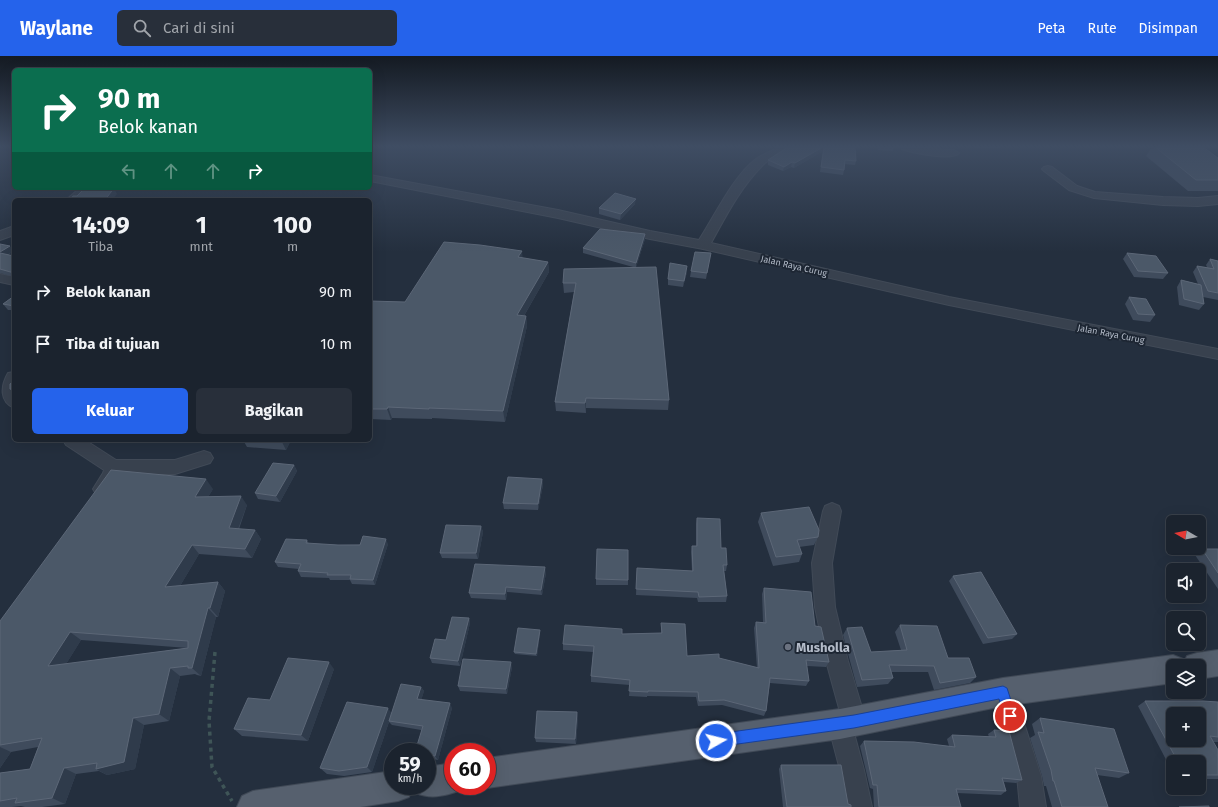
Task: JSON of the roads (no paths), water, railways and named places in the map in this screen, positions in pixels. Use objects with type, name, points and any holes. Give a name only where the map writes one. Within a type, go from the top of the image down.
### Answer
[{"type":"main road","points":[[1206,665],[1218,663]]},
{"type":"main road","points":[[496,772],[847,723],[1003,692],[1166,670]]},
{"type":"main road","points":[[244,806],[384,788]]},
{"type":"street","name":"Jalan Raya Curug","points":[[391,182],[558,214],[650,235],[703,245],[949,301],[1218,354]]},
{"type":"street","points":[[703,245],[741,182]]},
{"type":"street","points":[[1065,182],[1073,188],[1094,195],[1163,201],[1198,202],[1218,200]]},
{"type":"street","points":[[74,198],[84,190]]},
{"type":"street","points":[[0,236],[12,231]]},
{"type":"street","points":[[0,278],[12,281]]},
{"type":"street","points":[[12,383],[9,390],[9,399],[12,401]]},
{"type":"street","points":[[75,442],[113,467],[175,467],[204,458]]},
{"type":"street","points":[[92,503],[112,475],[113,467]]},
{"type":"street","points":[[832,511],[822,563],[825,607],[837,661],[847,723],[852,770],[859,807]]},
{"type":"street","points":[[1003,692],[1029,776],[1033,807]]},
{"type":"place","name":"Musholla","points":[[788,647]]}]
